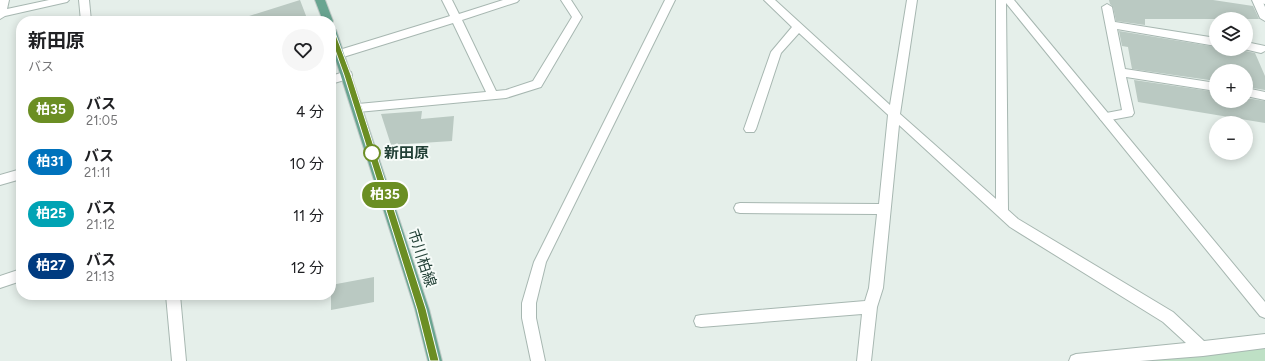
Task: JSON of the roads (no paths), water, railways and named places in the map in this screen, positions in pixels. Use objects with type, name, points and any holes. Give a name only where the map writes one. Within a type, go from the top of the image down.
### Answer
[{"type":"main road","points":[[320,0],[326,16]]},
{"type":"main road","name":"市川柏線","points":[[336,43],[422,309],[435,361]]},
{"type":"street","points":[[4,0],[0,15],[64,0]]},
{"type":"street","points":[[84,0],[86,16]]},
{"type":"street","points":[[447,0],[493,95]]},
{"type":"street","points":[[340,54],[514,0]]},
{"type":"street","points":[[358,108],[506,94],[537,84],[577,17],[566,0]]},
{"type":"street","points":[[538,361],[529,318],[529,303],[540,262],[670,0]]},
{"type":"street","points":[[769,0],[1014,223],[1168,317],[1203,348]]},
{"type":"street","points":[[864,361],[870,307],[876,288],[883,209],[894,115],[912,0]]},
{"type":"street","points":[[1001,0],[1002,212]]},
{"type":"street","points":[[1009,0],[1265,312]]},
{"type":"street","points":[[1265,1],[1258,0],[1265,18]]},
{"type":"street","points":[[1105,117],[1128,113],[1107,7]]},
{"type":"street","points":[[1111,25],[1209,41]]},
{"type":"street","points":[[750,129],[776,52],[798,27]]},
{"type":"street","points":[[1253,47],[1261,49]]},
{"type":"street","points":[[1120,72],[1209,86]]},
{"type":"street","points":[[336,78],[347,75]]},
{"type":"street","points":[[1253,93],[1265,96]]},
{"type":"street","points":[[0,180],[16,175]]},
{"type":"street","points":[[740,208],[883,209]]},
{"type":"street","points":[[0,282],[16,277]]},
{"type":"street","points":[[173,300],[179,361]]},
{"type":"street","points":[[701,321],[870,307]]},
{"type":"street","points":[[1076,361],[1265,341]]},
{"type":"place","name":"新田原","points":[[372,153]]}]
